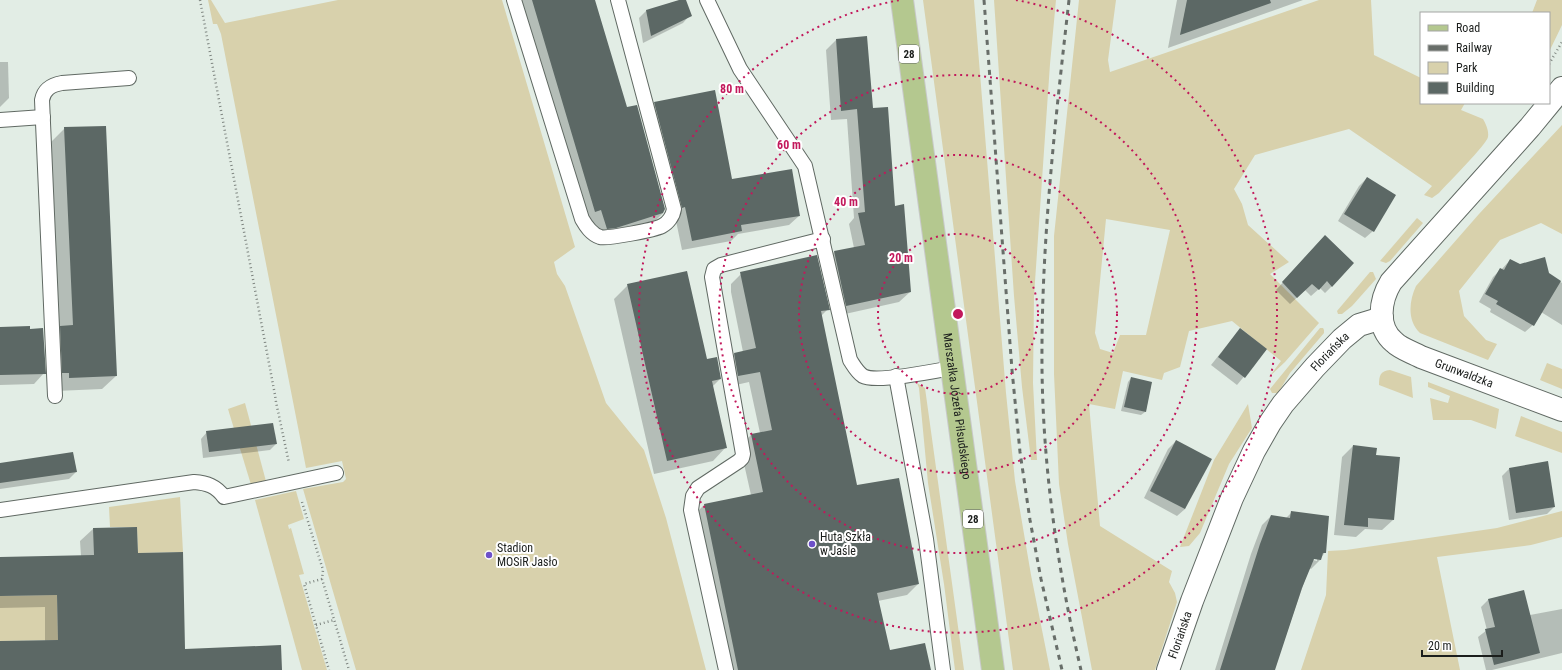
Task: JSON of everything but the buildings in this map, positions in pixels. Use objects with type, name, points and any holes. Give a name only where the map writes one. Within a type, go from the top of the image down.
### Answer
[{"type":"main road","name":"Marszałka Józefa Piłsudskiego","points":[[902,0],[993,670]]},
{"type":"street","points":[[1550,103],[1562,88]]},
{"type":"street","points":[[1382,318],[1382,302],[1391,282],[1534,123],[1549,104]]},
{"type":"street","name":"Grunwaldzka","points":[[1382,318],[1388,336],[1392,341],[1401,347],[1421,357],[1562,410]]},
{"type":"street","name":"Floriańska","points":[[1168,670],[1192,601],[1232,498],[1254,451],[1270,423],[1283,404],[1342,339],[1359,326],[1382,318]]},
{"type":"lane","points":[[514,0],[582,219],[591,232],[603,237],[659,227],[669,220],[674,212],[618,0]]},
{"type":"lane","points":[[707,0],[740,69],[805,166],[850,360],[857,371],[864,377],[877,379],[952,368]]},
{"type":"lane","points":[[56,396],[42,100],[44,93],[54,85],[62,83],[129,78]]},
{"type":"lane","points":[[0,120],[43,117]]},
{"type":"lane","points":[[726,670],[691,510],[693,496],[698,488],[742,458],[712,277],[714,269],[721,265],[823,239]]},
{"type":"lane","points":[[896,376],[926,539],[943,670]]},
{"type":"lane","points":[[0,510],[202,482],[216,488],[224,497],[336,473]]},
{"type":"path","points":[[200,0],[288,462],[296,482],[323,570],[322,579],[349,669],[344,670]]},
{"type":"path","points":[[1550,62],[1562,42]]},
{"type":"path","points":[[322,579],[304,584],[329,670]]},
{"type":"path","points":[[316,625],[334,620]]},
{"type":"green space","points":[[208,0],[211,0],[225,23],[338,0],[502,0],[575,247],[554,262],[557,274],[565,286],[606,403],[644,450],[666,518],[706,670],[356,670],[303,489],[343,482],[346,479],[342,461],[306,468],[221,34],[217,24],[213,24]]},
{"type":"green space","points":[[923,0],[974,0],[1006,393],[1015,481],[1031,575],[1050,670],[1013,670]]},
{"type":"green space","points":[[994,0],[1056,0],[1050,64],[1034,296],[1033,383],[1037,460],[1031,460],[1022,387],[1014,296]]},
{"type":"green space","points":[[1079,0],[1116,0],[1108,60],[1110,72],[1319,0],[1371,0],[1374,55],[1420,78],[1420,104],[1464,104],[1461,110],[1483,119],[1488,130],[1488,137],[1486,141],[1439,193],[1432,198],[1424,195],[1432,186],[1349,129],[1255,155],[1234,189],[1242,204],[1248,225],[1289,262],[1270,274],[1319,323],[1285,362],[1269,377],[1281,361],[1232,321],[1189,331],[1180,367],[1164,373],[1162,380],[1123,371],[1115,409],[1089,404],[1100,526],[1172,571],[1169,582],[1175,593],[1177,602],[1155,670],[1092,670],[1068,544],[1059,484],[1054,374],[1054,236]],"holes":[[[1106,219],[1170,230],[1146,335],[1120,335],[1113,353],[1100,349],[1095,333]]]},
{"type":"green space","points":[[1537,0],[1562,0],[1562,25],[1550,50],[1550,12],[1532,12]]},
{"type":"green space","points":[[1562,125],[1562,234],[1541,223],[1500,240],[1459,291],[1464,316],[1486,340],[1497,344],[1488,360],[1420,333],[1413,323],[1410,311],[1416,286],[1479,214]]},
{"type":"green space","points":[[1417,218],[1423,223],[1390,261],[1386,263],[1380,261]]},
{"type":"green space","points":[[1370,272],[1373,272],[1376,279],[1352,306],[1342,314],[1338,314],[1337,311]]},
{"type":"green space","points":[[1320,328],[1323,328],[1324,333],[1290,373],[1278,393],[1272,393],[1270,389]]},
{"type":"green space","points":[[1547,363],[1562,369],[1562,389],[1540,380]]},
{"type":"green space","points":[[1390,370],[1411,377],[1413,398],[1379,385],[1381,374]]},
{"type":"green space","points":[[1428,382],[1499,409],[1496,429],[1471,420],[1433,420],[1430,398],[1448,403],[1450,396],[1428,387]]},
{"type":"green space","points":[[917,383],[925,388],[964,670],[955,670],[944,584],[928,483],[919,388]]},
{"type":"green space","points":[[245,403],[267,485],[252,488],[228,409]]},
{"type":"green space","points":[[1248,404],[1252,428],[1229,464],[1200,533],[1189,546],[1180,547],[1214,460]]},
{"type":"green space","points":[[1521,416],[1562,432],[1562,453],[1515,436]]},
{"type":"green space","points":[[296,491],[304,519],[288,525],[289,529],[291,528],[304,574],[299,575],[327,670],[302,670],[255,500]]},
{"type":"green space","points":[[180,497],[183,552],[138,553],[137,527],[110,527],[109,507]]},
{"type":"green space","points":[[1562,511],[1562,537],[1531,545],[1437,557],[1460,670],[1301,670],[1326,595],[1328,551],[1346,550],[1497,528]]},
{"type":"green space","points":[[57,595],[58,640],[0,641],[0,596]]},
{"type":"railway","points":[[984,0],[1012,370],[1020,452],[1030,520],[1041,579],[1062,670]]},
{"type":"railway","points":[[1069,0],[1046,230],[1042,322],[1042,368],[1045,444],[1053,520],[1065,596],[1081,670]]},
{"type":"place","name":"Huta Szkła w Jaśle","points":[[812,544]]},
{"type":"place","name":"Stadion MOSiR Jasło","points":[[489,555]]}]
